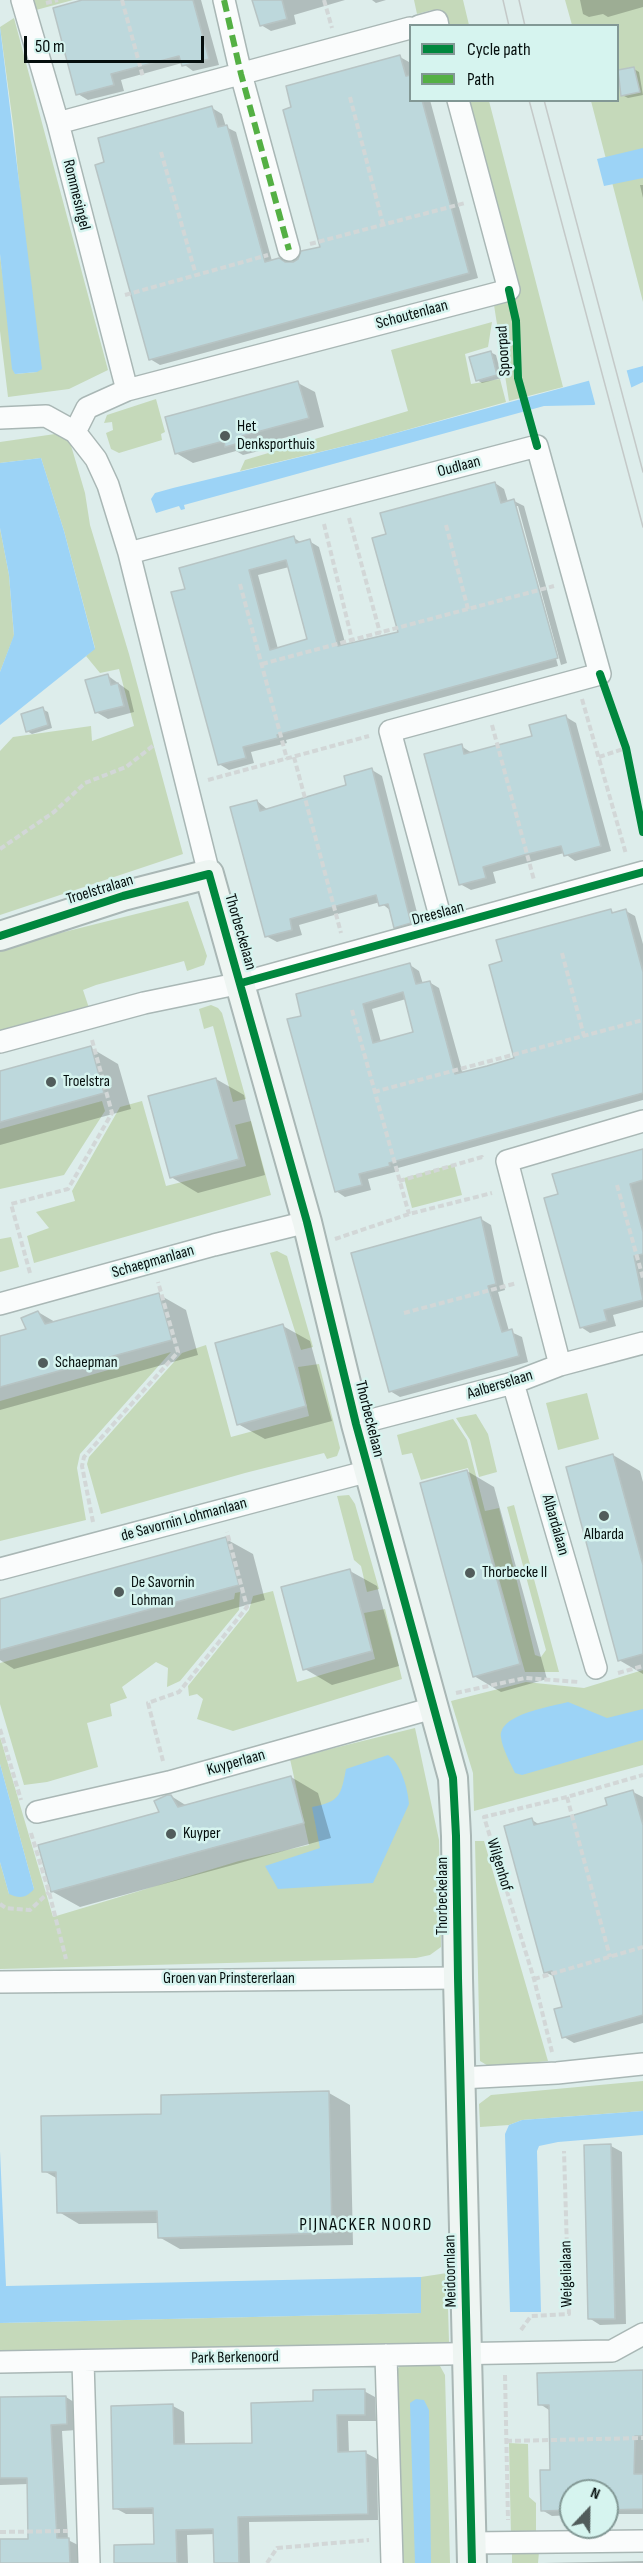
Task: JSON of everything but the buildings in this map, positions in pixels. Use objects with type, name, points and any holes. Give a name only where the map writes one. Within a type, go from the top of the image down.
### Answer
[{"type":"street","name":"Rommesingel","points":[[22,0],[58,123],[127,390]]},
{"type":"street","points":[[224,0],[241,74],[289,250]]},
{"type":"street","points":[[58,123],[409,29]]},
{"type":"street","name":"Schoutenlaan","points":[[127,390],[509,290],[459,102]]},
{"type":"street","points":[[75,432],[87,408],[127,390]]},
{"type":"street","name":"Thorbeckelaan","points":[[0,418],[46,416],[75,432],[96,459],[108,485],[129,553],[209,874],[307,1222],[356,1424],[453,1778],[458,1978]]},
{"type":"street","name":"Oudlaan","points":[[129,553],[537,446],[600,674],[390,731]]},
{"type":"street","points":[[390,731],[443,927]]},
{"type":"street","name":"Dreeslaan","points":[[241,983],[637,873]]},
{"type":"street","name":"Troelstralaan","points":[[0,936],[123,896],[209,874]]},
{"type":"street","points":[[0,1042],[144,1003],[241,983]]},
{"type":"street","points":[[560,1365],[537,1277],[498,1163],[643,1121]]},
{"type":"street","name":"Schaepmanlaan","points":[[0,1304],[307,1222]]},
{"type":"street","name":"Aalberselaan","points":[[356,1424],[513,1383],[560,1365],[643,1343]]},
{"type":"street","name":"Albardalaan","points":[[513,1383],[598,1672]]},
{"type":"street","name":"de Savornin Lohmanlaan","points":[[0,1569],[369,1471]]},
{"type":"street","name":"Kuyperlaan","points":[[37,1812],[169,1782],[432,1703]]},
{"type":"street","name":"Groen van Prinstererlaan","points":[[0,1982],[458,1978]]},
{"type":"street","name":"Meidoornlaan","points":[[458,1978],[471,2553]]},
{"type":"street","points":[[460,2079],[556,2073],[643,2064]]},
{"type":"street","points":[[467,2354],[612,2351],[643,2334]]},
{"type":"street","name":"Park Berkenoord","points":[[0,2362],[467,2354]]},
{"type":"street","points":[[386,2355],[392,2563]]},
{"type":"street","points":[[83,2361],[89,2563]]},
{"type":"street","points":[[471,2553],[508,2544],[643,2541]]},
{"type":"path","points":[[122,0],[148,99]]},
{"type":"path","points":[[350,97],[383,224]]},
{"type":"path","points":[[161,152],[196,276]]},
{"type":"path","points":[[343,497],[380,633]]},
{"type":"path","points":[[319,503],[352,640]]},
{"type":"path","points":[[446,525],[468,609]]},
{"type":"path","points":[[262,664],[574,580]]},
{"type":"path","points":[[240,584],[287,759]]},
{"type":"path","points":[[577,680],[599,757],[637,873]]},
{"type":"path","points":[[487,704],[535,884]]},
{"type":"path","points":[[0,849],[54,812],[85,783],[126,766],[174,730]]},
{"type":"path","points":[[188,786],[390,731]]},
{"type":"path","points":[[622,737],[628,758]]},
{"type":"path","points":[[599,757],[634,746]]},
{"type":"path","points":[[294,757],[346,954]]},
{"type":"path","points":[[562,953],[584,1036]]},
{"type":"path","points":[[352,1010],[409,1214]]},
{"type":"path","points":[[36,1294],[10,1203],[68,1190],[112,1113],[86,1019]]},
{"type":"path","points":[[374,1092],[643,1020]]},
{"type":"path","points":[[399,1181],[482,1157],[498,1163]]},
{"type":"path","points":[[307,1222],[333,1240],[409,1214],[493,1193],[491,1184]]},
{"type":"path","points":[[617,1185],[643,1278]]},
{"type":"path","points":[[97,1544],[82,1466],[84,1456],[178,1352],[152,1263]]},
{"type":"path","points":[[404,1314],[537,1277]]},
{"type":"path","points":[[169,1782],[151,1723],[148,1702],[179,1692],[247,1607],[221,1510]]},
{"type":"path","points":[[432,1703],[525,1678],[580,1682],[598,1672],[643,1666]]},
{"type":"path","points":[[567,1797],[610,1957]]},
{"type":"path","points":[[0,1904],[6,1908],[30,1910],[49,1892],[71,1981]]},
{"type":"path","points":[[534,1978],[643,1947]]},
{"type":"path","points":[[505,2353],[508,2544]]},
{"type":"path","points":[[506,2441],[643,2438]]},
{"type":"path","points":[[0,2532],[88,2531]]},
{"type":"path","points":[[267,2563],[277,2548],[392,2538]]},
{"type":"green space","points":[[33,0],[73,0],[36,10]]},
{"type":"green space","points":[[414,0],[463,0],[469,24],[445,24],[439,12],[432,10],[417,14]]},
{"type":"green space","points":[[565,0],[643,0],[643,302],[591,102],[619,102],[619,24],[572,24]]},
{"type":"green space","points":[[14,18],[108,370],[69,389],[8,397],[0,331],[0,254],[15,374],[37,372],[14,131],[0,27]]},
{"type":"green space","points":[[464,102],[489,102],[563,387],[509,401],[494,305],[509,300]]},
{"type":"green space","points":[[492,322],[488,347],[465,354],[471,384],[500,379],[506,402],[374,439],[240,471],[245,460],[408,411],[391,350]]},
{"type":"green space","points":[[156,399],[165,432],[161,434],[162,440],[119,453],[111,449],[106,433],[113,430],[112,422],[104,423],[107,415]]},
{"type":"green space","points":[[55,434],[70,442],[85,493],[90,525],[129,654],[183,854],[0,915],[0,751],[13,737],[91,726],[92,741],[134,726],[119,669],[100,673],[86,656],[95,648],[64,531],[41,458],[0,463],[0,442]]},
{"type":"green space","points":[[0,528],[9,575],[14,636],[0,672]]},
{"type":"green space","points":[[188,901],[207,956],[204,965],[187,971],[184,961],[96,985],[83,990],[90,1011],[0,1037],[0,948]]},
{"type":"green space","points":[[211,1005],[222,1013],[246,1099],[233,1102],[213,1026],[204,1029],[199,1009]]},
{"type":"green space","points":[[102,1101],[105,1111],[64,1175],[0,1189],[0,1129]]},
{"type":"green space","points":[[142,1101],[166,1186],[246,1166],[235,1125],[251,1121],[271,1195],[34,1263],[27,1236],[49,1228],[36,1212],[75,1201],[72,1191],[120,1107]]},
{"type":"green space","points":[[454,1164],[462,1195],[412,1208],[404,1178]]},
{"type":"green space","points":[[11,1237],[19,1267],[0,1272],[0,1239]]},
{"type":"green space","points":[[277,1251],[287,1256],[313,1347],[301,1350],[270,1253]]},
{"type":"green space","points":[[206,1345],[231,1437],[309,1416],[298,1367],[319,1364],[340,1448],[337,1456],[327,1459],[324,1453],[101,1514],[87,1464],[89,1457],[182,1353]]},
{"type":"green space","points":[[171,1352],[80,1454],[77,1468],[86,1520],[0,1541],[0,1401]]},
{"type":"green space","points":[[587,1393],[599,1439],[558,1450],[546,1403]]},
{"type":"green space","points":[[476,1414],[488,1434],[497,1472],[479,1477],[470,1440],[456,1418]]},
{"type":"green space","points":[[453,1419],[467,1440],[485,1511],[499,1508],[535,1655],[541,1657],[546,1650],[507,1507],[514,1505],[559,1672],[525,1672],[468,1468],[421,1480],[412,1453],[402,1455],[397,1435]]},
{"type":"green space","points":[[349,1495],[355,1504],[379,1589],[367,1592],[361,1566],[354,1560],[337,1496]]},
{"type":"green space","points":[[273,1591],[297,1682],[375,1659],[364,1613],[385,1609],[402,1679],[233,1731],[197,1719],[203,1699],[197,1694],[189,1696],[188,1686],[249,1610],[253,1596]]},
{"type":"green space","points":[[240,1592],[239,1610],[180,1681],[167,1687],[168,1668],[156,1662],[122,1687],[127,1698],[110,1704],[112,1716],[87,1723],[98,1767],[47,1782],[24,1785],[0,1704],[0,1663],[234,1599],[235,1593]]},
{"type":"green space","points":[[643,1670],[643,1765],[474,1811],[473,1773],[451,1701],[526,1682],[584,1688]]},
{"type":"green space","points":[[415,1728],[439,1840],[441,1947],[430,1955],[416,1958],[0,1969],[0,1862],[9,1894],[34,1889],[0,1764],[0,1737],[53,1917],[239,1861],[309,1845],[290,1759]]},
{"type":"green space","points":[[475,1841],[484,1841],[548,2061],[490,2067],[480,2061]]},
{"type":"green space","points":[[643,2081],[643,2111],[522,2120],[509,2125],[480,2127],[479,2104],[491,2095]]},
{"type":"green space","points":[[447,2273],[449,2342],[439,2346],[0,2353],[0,2323],[421,2313],[421,2277]]},
{"type":"green space","points":[[400,2366],[440,2366],[445,2375],[450,2563],[398,2563],[393,2374]]},
{"type":"green space","points":[[509,2443],[528,2444],[529,2497],[536,2503],[536,2537],[511,2537]]},
{"type":"green space","points":[[539,2552],[538,2563],[512,2563],[512,2553]]},
{"type":"water","points":[[0,27],[42,369],[37,372],[15,374],[12,369],[0,254]]},
{"type":"water","points":[[643,148],[643,178],[604,186],[597,159]]},
{"type":"water","points":[[643,366],[643,382],[594,405],[544,406],[184,505],[185,509],[181,510],[179,506],[156,513],[151,499],[155,493],[173,488],[374,439]]},
{"type":"water","points":[[41,458],[64,531],[95,649],[0,725],[0,672],[14,635],[9,575],[0,528],[0,463]]},
{"type":"water","points":[[568,1702],[607,1718],[643,1709],[643,1740],[522,1775],[515,1773],[503,1746],[501,1737],[503,1729],[517,1717]]},
{"type":"water","points":[[388,1755],[400,1770],[409,1804],[373,1883],[278,1889],[265,1866],[320,1848],[312,1807],[328,1803],[338,1796],[346,1769]]},
{"type":"water","points":[[0,1764],[34,1889],[23,1897],[9,1894],[0,1862]]},
{"type":"water","points":[[643,2111],[643,2135],[558,2142],[539,2146],[537,2151],[541,2312],[510,2312],[505,2134],[509,2125],[522,2120]]},
{"type":"water","points":[[0,2151],[6,2286],[421,2277],[421,2313],[0,2323]]},
{"type":"water","points":[[416,2399],[424,2400],[429,2410],[431,2563],[415,2563],[410,2403]]},
{"type":"pier","points":[[626,368],[632,390],[596,407],[588,377]]},
{"type":"tram line","points":[[503,0],[509,24]]},
{"type":"tram line","points":[[519,0],[525,24]]},
{"type":"tram line","points":[[530,102],[643,527]]},
{"type":"tram line","points":[[545,102],[643,472]]},
{"type":"marked path","points":[[224,0],[241,74],[289,250]]},
{"type":"cycle path","name":"Spoorpad","points":[[509,290],[516,321],[518,378],[537,446]]},
{"type":"cycle path","points":[[600,674],[626,748],[643,832]]},
{"type":"cycle path","points":[[241,983],[643,872]]},
{"type":"cycle path","points":[[0,936],[123,896],[209,874],[307,1222],[356,1424],[453,1778],[472,2563]]},
{"type":"place","name":"Het Denksporthuis","points":[[225,436]]},
{"type":"place","name":"Troelstra","points":[[51,1082]]},
{"type":"place","name":"Schaepman","points":[[43,1363]]},
{"type":"place","name":"Albarda","points":[[604,1516]]},
{"type":"place","name":"Thorbecke II","points":[[470,1573]]},
{"type":"place","name":"De Savornin Lohman","points":[[119,1592]]},
{"type":"place","name":"Kuyper","points":[[171,1834]]},
{"type":"district","name":"PIJNACKER NOORD","points":[[366,2225]]}]
